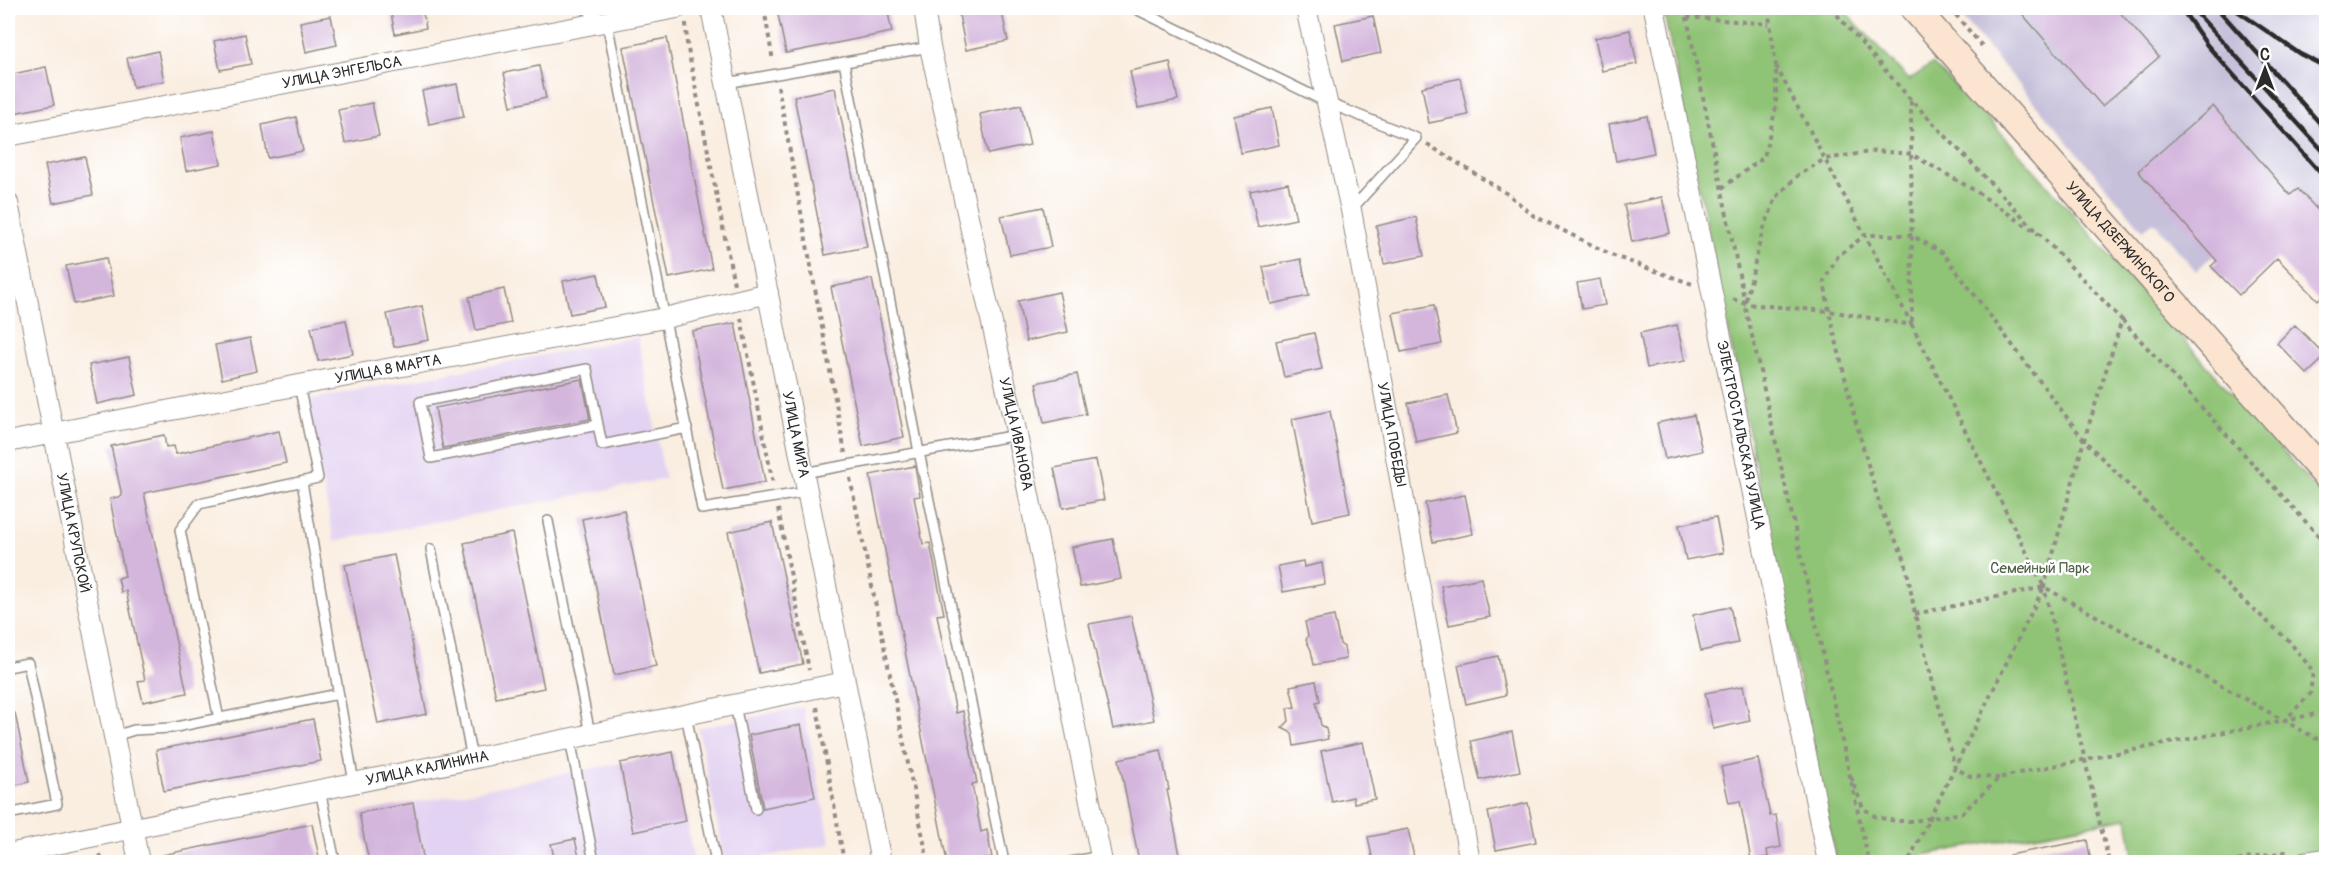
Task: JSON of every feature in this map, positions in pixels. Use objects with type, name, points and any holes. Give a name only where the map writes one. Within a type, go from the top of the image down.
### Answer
[{"type":"main road","name":"УЛИЦА ДЗЕРЖИНСКОГО","points":[[1914,8],[2326,475]]},
{"type":"street","name":"УЛИЦА МИРА","points":[[711,8],[881,862]]},
{"type":"street","name":"УЛИЦА ИВАНОВА","points":[[924,8],[930,47],[1017,435],[1101,859]]},
{"type":"street","name":"УЛИЦА ПОБЕДЫ","points":[[1306,8],[1351,210],[1470,862]]},
{"type":"street","name":"ЭЛЕКТРОСТАЛЬСКАЯ УЛИЦА","points":[[1654,8],[1710,292],[1828,862]]},
{"type":"street","name":"УЛИЦА ЭНГЕЛЬСА","points":[[8,136],[607,22],[681,12]]},
{"type":"street","name":"УЛИЦА КРУПСКОЙ","points":[[8,203],[139,862]]},
{"type":"street","name":"УЛИЦА 8 МАРТА","points":[[8,442],[299,385],[665,318],[768,293]]},
{"type":"street","name":"УЛИЦА КАЛИНИНА","points":[[12,856],[132,828],[845,682]]},
{"type":"street","points":[[2300,857],[2326,859]]},
{"type":"lane","points":[[584,8],[607,22],[702,509],[776,498],[847,465],[1017,435]]},
{"type":"lane","points":[[1134,8],[1328,103],[1416,138],[1351,210]]},
{"type":"lane","points":[[726,83],[930,47]]},
{"type":"lane","points":[[844,62],[919,452],[1004,862]]},
{"type":"lane","points":[[598,425],[431,458],[420,402],[587,369],[602,445],[687,428]]},
{"type":"lane","points":[[219,719],[180,530],[199,504],[318,478],[299,385]]},
{"type":"lane","points":[[302,482],[354,783]]},
{"type":"lane","points":[[548,521],[590,734]]},
{"type":"lane","points":[[431,549],[472,759]]},
{"type":"lane","points":[[8,667],[28,663],[57,804],[8,814]]},
{"type":"lane","points":[[115,736],[134,730],[171,728],[219,719],[338,694]]},
{"type":"lane","points":[[735,705],[756,809]]},
{"type":"lane","points":[[686,715],[716,862]]},
{"type":"lane","points":[[570,739],[594,862]]},
{"type":"lane","points":[[320,790],[335,862]]},
{"type":"lane","points":[[1071,862],[1101,859]]},
{"type":"path","points":[[764,8],[847,465],[928,862]]},
{"type":"path","points":[[1685,8],[1745,304],[1869,862]]},
{"type":"path","points":[[1722,188],[1764,157],[1776,107],[1776,66],[1768,8]]},
{"type":"path","points":[[1831,8],[1911,100],[2122,320],[2326,544]]},
{"type":"path","points":[[1950,8],[1982,46]]},
{"type":"path","points":[[681,12],[814,690],[844,862]]},
{"type":"path","points":[[1687,17],[1769,24]]},
{"type":"path","points":[[1776,66],[1912,325],[2044,587],[2109,862]]},
{"type":"path","points":[[1911,100],[1912,325]]},
{"type":"path","points":[[1416,138],[1509,195],[1534,216],[1614,256],[1710,292]]},
{"type":"path","points":[[1745,304],[1762,233],[1776,198],[1798,175],[1825,159],[1876,151],[1911,154],[1974,190],[2043,238]]},
{"type":"path","points":[[2284,721],[2310,694],[2313,671],[2289,641],[2234,592],[2084,440],[1943,253],[1911,235],[1865,235],[1838,256],[1824,280],[1829,311],[1855,419],[1881,510],[1905,560],[1915,614],[1955,768],[1970,776],[1999,778],[2032,770],[2284,721],[2326,712]]},
{"type":"path","points":[[1745,304],[1829,311],[1912,325]]},
{"type":"path","points":[[1908,862],[2044,587],[2084,440],[2122,320]]},
{"type":"path","points":[[1915,614],[2044,587],[2326,744]]},
{"type":"path","points":[[1846,766],[1863,808],[1876,817],[1896,821],[1929,819],[1962,813],[1999,778]]},
{"type":"path","points":[[2229,862],[2300,857]]},
{"type":"shaded area","points":[[1954,8],[2326,8],[2326,266],[2273,210],[2289,183],[2196,271],[2154,222],[2143,230]]},
{"type":"shaded area","points":[[638,337],[665,479],[334,541],[307,400]]},
{"type":"shaded area","points":[[803,707],[831,844],[725,862],[698,728]]},
{"type":"shaded area","points":[[620,763],[633,831],[686,821],[694,862],[424,862],[413,803]]},
{"type":"green space","name":"Семейный Парк","points":[[1663,8],[1842,8],[1909,80],[1932,64],[1981,110],[2326,500],[2326,852],[2270,862],[2134,862],[2127,818],[1885,862],[1836,862]]},
{"type":"building","points":[[390,8],[422,8],[426,28],[395,34]]},
{"type":"building","points":[[887,8],[892,32],[786,53],[777,10]]},
{"type":"building","points":[[1001,8],[1008,41],[966,50],[958,10]]},
{"type":"building","points":[[2017,8],[2116,8],[2159,57],[2102,106]]},
{"type":"building","points":[[331,16],[337,45],[306,52],[300,22]]},
{"type":"building","points":[[1373,16],[1381,53],[1343,61],[1335,24]]},
{"type":"building","points":[[1630,30],[1637,64],[1602,71],[1595,38]]},
{"type":"building","points":[[245,34],[251,64],[220,70],[214,41]]},
{"type":"building","points":[[667,38],[712,269],[669,278],[623,47]]},
{"type":"building","points":[[158,51],[164,81],[133,87],[127,58]]},
{"type":"building","points":[[1170,62],[1178,100],[1138,108],[1130,71]]},
{"type":"building","points":[[539,66],[546,98],[511,106],[504,73]]},
{"type":"building","points":[[46,67],[54,105],[14,113],[8,75]]},
{"type":"building","points":[[1460,78],[1468,115],[1429,123],[1422,87]]},
{"type":"building","points":[[457,84],[464,117],[429,124],[422,91]]},
{"type":"building","points":[[835,88],[867,247],[825,255],[794,96]]},
{"type":"building","points":[[372,103],[379,136],[345,143],[338,110]]},
{"type":"building","points":[[1021,105],[1030,145],[988,154],[980,114]]},
{"type":"building","points":[[2213,106],[2290,195],[2298,189],[2326,219],[2326,292],[2318,300],[2277,258],[2239,295],[2211,266],[2217,261],[2138,171]]},
{"type":"building","points":[[1272,108],[1279,145],[1241,153],[1234,116]]},
{"type":"building","points":[[1647,116],[1654,153],[1616,161],[1609,124]]},
{"type":"building","points":[[296,117],[303,151],[268,158],[262,125]]},
{"type":"building","points":[[214,131],[221,164],[186,171],[180,138]]},
{"type":"building","points":[[85,157],[93,195],[53,203],[45,165]]},
{"type":"building","points":[[1288,183],[1296,219],[1258,227],[1250,191]]},
{"type":"building","points":[[1662,197],[1670,233],[1632,242],[1624,205]]},
{"type":"building","points":[[1043,207],[1051,247],[1010,255],[1001,216]]},
{"type":"building","points":[[1416,217],[1424,256],[1384,264],[1376,226]]},
{"type":"building","points":[[106,258],[114,296],[74,304],[66,266]]},
{"type":"building","points":[[1301,259],[1309,296],[1271,304],[1263,267]]},
{"type":"building","points":[[598,274],[605,307],[570,314],[563,281]]},
{"type":"building","points":[[872,279],[904,437],[863,446],[831,287]]},
{"type":"building","points":[[1600,279],[1605,305],[1582,309],[1577,283]]},
{"type":"building","points":[[504,289],[511,323],[476,330],[469,297]]},
{"type":"building","points":[[1059,292],[1068,332],[1026,341],[1018,301]]},
{"type":"building","points":[[1434,305],[1442,344],[1401,352],[1393,313]]},
{"type":"building","points":[[422,306],[429,340],[394,347],[387,314]]},
{"type":"building","points":[[346,320],[353,354],[318,361],[311,327]]},
{"type":"building","points":[[735,323],[765,482],[723,490],[692,331]]},
{"type":"building","points":[[1677,325],[1685,361],[1647,368],[1640,333]]},
{"type":"building","points":[[2295,325],[2326,356],[2307,374],[2277,343]]},
{"type":"building","points":[[1314,333],[1322,369],[1284,377],[1276,341]]},
{"type":"building","points":[[250,338],[257,371],[222,379],[215,345]]},
{"type":"building","points":[[129,357],[137,395],[97,404],[89,365]]},
{"type":"building","points":[[1077,374],[1086,414],[1044,423],[1036,383]]},
{"type":"building","points":[[582,379],[590,419],[443,448],[435,408]]},
{"type":"building","points":[[1448,395],[1457,433],[1416,442],[1408,403]]},
{"type":"building","points":[[1330,411],[1350,513],[1312,521],[1292,419]]},
{"type":"building","points":[[1694,415],[1702,451],[1665,459],[1657,423]]},
{"type":"building","points":[[279,431],[286,463],[144,493],[187,693],[143,702],[138,681],[145,680],[126,591],[121,592],[118,578],[125,576],[110,499],[122,496],[111,446],[164,435],[166,447],[174,446],[176,454]]},
{"type":"building","points":[[1096,460],[1104,500],[1063,508],[1054,468]]},
{"type":"building","points":[[915,466],[920,496],[914,497],[923,544],[930,543],[944,614],[937,615],[956,713],[963,711],[977,783],[972,784],[981,832],[987,830],[992,858],[971,862],[947,862],[870,475]]},
{"type":"building","points":[[1465,495],[1473,534],[1433,542],[1425,503]]},
{"type":"building","points":[[624,510],[656,666],[614,675],[582,519]]},
{"type":"building","points":[[1716,517],[1723,553],[1686,560],[1679,525]]},
{"type":"building","points":[[772,522],[803,664],[759,673],[728,532]]},
{"type":"building","points":[[512,533],[544,688],[496,698],[464,543]]},
{"type":"building","points":[[1113,539],[1121,579],[1080,587],[1072,547]]},
{"type":"building","points":[[394,555],[427,714],[378,724],[345,565]]},
{"type":"building","points":[[1303,561],[1304,567],[1322,563],[1325,584],[1283,592],[1278,566]]},
{"type":"building","points":[[1481,578],[1490,617],[1449,625],[1441,586]]},
{"type":"building","points":[[1730,607],[1738,643],[1701,651],[1693,615]]},
{"type":"building","points":[[1131,616],[1154,720],[1113,729],[1089,624]]},
{"type":"building","points":[[1334,616],[1346,659],[1314,665],[1306,640],[1308,636],[1305,622]]},
{"type":"building","points":[[1498,656],[1506,695],[1466,704],[1458,665]]},
{"type":"building","points":[[1316,681],[1320,701],[1316,702],[1321,725],[1326,729],[1328,739],[1294,746],[1292,733],[1282,728],[1289,721],[1287,708],[1295,707],[1290,686]]},
{"type":"building","points":[[1743,686],[1750,721],[1713,729],[1705,693]]},
{"type":"building","points":[[15,713],[29,782],[8,787],[8,714]]},
{"type":"building","points":[[313,719],[321,761],[164,791],[156,750]]},
{"type":"building","points":[[801,725],[815,797],[763,808],[749,735]]},
{"type":"building","points":[[1512,732],[1520,771],[1480,780],[1471,741]]},
{"type":"building","points":[[1363,742],[1375,799],[1354,803],[1353,797],[1332,802],[1321,751]]},
{"type":"building","points":[[1161,750],[1180,855],[1139,862],[1119,759]]},
{"type":"building","points":[[673,752],[686,821],[633,832],[620,763]]},
{"type":"building","points":[[1758,759],[1770,816],[1776,815],[1781,847],[1767,850],[1768,857],[1751,860],[1740,801],[1729,803],[1721,767]]},
{"type":"building","points":[[413,803],[424,862],[369,862],[359,813]]},
{"type":"building","points":[[1528,803],[1536,842],[1496,850],[1488,812]]},
{"type":"building","points":[[312,824],[320,862],[163,862],[162,855]]},
{"type":"building","points":[[1408,829],[1415,862],[1373,862],[1368,837]]},
{"type":"building","points":[[575,839],[580,862],[555,862],[551,844]]},
{"type":"building","points":[[2087,840],[2091,862],[2010,862],[2009,855]]},
{"type":"railway","points":[[2181,8],[2207,45],[2326,179]]},
{"type":"railway","points":[[2192,8],[2326,154]]},
{"type":"railway","points":[[2217,8],[2326,130]]},
{"type":"railway","points":[[2233,8],[2300,54],[2326,67]]}]
